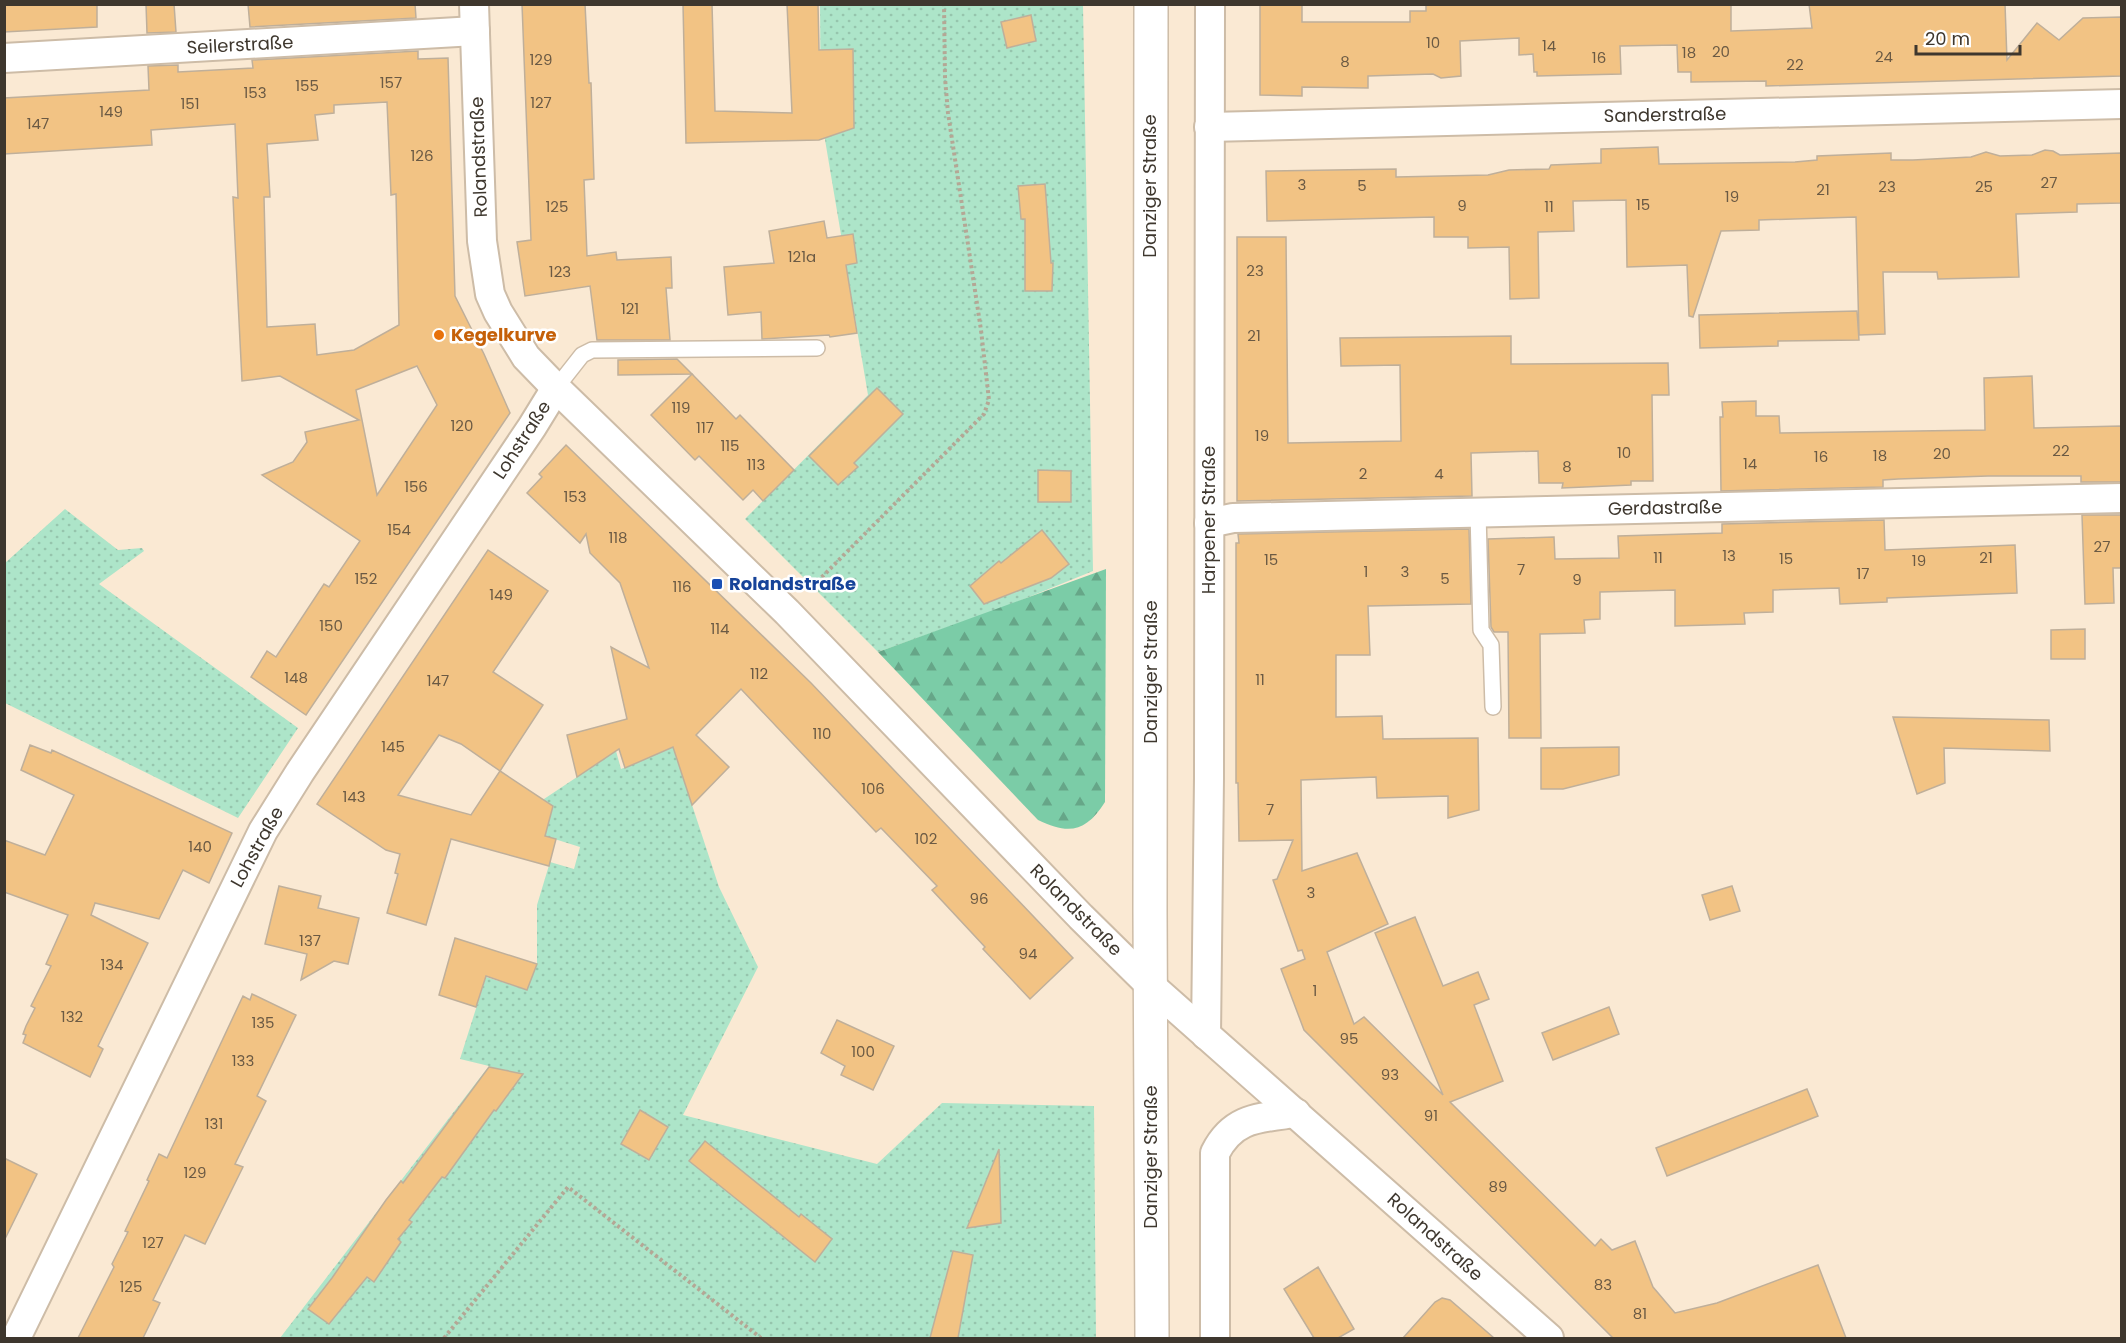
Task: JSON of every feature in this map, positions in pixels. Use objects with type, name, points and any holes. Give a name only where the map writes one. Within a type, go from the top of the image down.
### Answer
[{"type":"main road","name":"Danziger Straße","points":[[1151,4],[1152,1338]]},
{"type":"street","name":"Harpener Straße","points":[[1206,1035],[1210,4]]},
{"type":"street","name":"Rolandstraße","points":[[475,18],[482,241],[490,294],[515,342],[556,388],[787,612],[1073,909],[1150,985],[1549,1338]]},
{"type":"street","name":"Seilerstraße","points":[[4,58],[475,18]]},
{"type":"street","name":"Sanderstraße","points":[[1209,127],[2121,104]]},
{"type":"street","name":"Lohstraße","points":[[16,1338],[263,831],[556,388]]},
{"type":"street","name":"Gerdastraße","points":[[1209,523],[1233,518],[2121,498]]},
{"type":"street","points":[[1215,1338],[1215,1153],[1231,1130],[1243,1123],[1263,1117],[1296,1113]]},
{"type":"lane","points":[[556,388],[582,355],[592,350],[817,348]]},
{"type":"lane","points":[[1478,512],[1481,630],[1491,645],[1493,707]]},
{"type":"path","points":[[787,612],[984,414],[989,400],[981,330],[948,113],[944,4]]},
{"type":"path","points":[[444,1338],[568,1187],[761,1338]]},
{"type":"green space","points":[[820,5],[1083,5],[1093,571],[1007,606],[878,652],[745,519],[868,395],[821,116]]},
{"type":"green space","points":[[65,509],[118,550],[142,548],[144,551],[99,584],[298,728],[238,818],[5,703],[5,563]]},
{"type":"green space","points":[[1106,569],[1105,802],[1084,825],[1068,829],[1059,828],[1038,820],[878,652]]},
{"type":"green space","points":[[673,747],[719,887],[758,967],[683,1115],[877,1164],[942,1103],[1094,1106],[1096,1338],[280,1338],[489,1066],[460,1059],[486,977],[527,990],[537,964],[537,905],[550,862],[574,869],[580,847],[545,836],[549,820],[505,825],[616,751],[621,769]]},
{"type":"building","points":[[4,4],[97,4],[97,27],[4,32]]},
{"type":"building","points":[[146,4],[174,4],[176,32],[147,33]]},
{"type":"building","points":[[248,4],[415,4],[416,18],[250,27]]},
{"type":"building","points":[[522,4],[585,4],[589,83],[591,83],[594,179],[584,180],[587,256],[616,252],[617,260],[671,257],[672,288],[666,288],[670,340],[597,340],[590,286],[525,296],[517,242],[531,240]]},
{"type":"building","points":[[683,4],[712,4],[715,111],[792,113],[787,4],[818,4],[819,50],[853,49],[854,128],[819,140],[686,143]]},
{"type":"building","points":[[1260,4],[1302,4],[1302,22],[1410,22],[1410,11],[1426,11],[1426,4],[1731,4],[1731,31],[1812,28],[1809,4],[2005,4],[2007,60],[2037,23],[2059,40],[2083,18],[2121,17],[2121,76],[1766,86],[1766,81],[1691,82],[1691,72],[1678,72],[1677,45],[1620,46],[1621,74],[1537,76],[1537,72],[1534,72],[1533,54],[1519,55],[1519,38],[1460,41],[1461,76],[1441,78],[1433,74],[1368,76],[1368,88],[1302,87],[1302,96],[1260,95]]},
{"type":"building","points":[[1031,15],[1036,41],[1007,48],[1001,22]]},
{"type":"building","points":[[418,51],[418,59],[448,58],[455,296],[510,413],[306,715],[251,677],[267,651],[276,657],[324,584],[329,587],[360,541],[262,475],[293,462],[307,442],[305,432],[359,420],[280,376],[242,381],[233,197],[238,198],[235,124],[151,130],[152,145],[4,154],[4,98],[149,90],[148,66],[178,65],[178,72],[253,68],[252,60]],"holes":[[[387,102],[391,195],[396,194],[399,325],[354,350],[317,355],[315,324],[267,327],[264,197],[270,197],[267,144],[318,140],[315,115],[334,113],[334,105]],[[417,366],[437,405],[377,495],[356,390]]]},
{"type":"building","points":[[1658,147],[1659,164],[1795,162],[1817,160],[1817,156],[1891,153],[1891,160],[1913,160],[1971,157],[1986,152],[2000,156],[2032,155],[2045,150],[2060,155],[2121,153],[2121,203],[2077,204],[2077,212],[2016,214],[2019,277],[1938,279],[1937,272],[1883,272],[1885,334],[1859,335],[1856,217],[1759,220],[1759,230],[1721,231],[1693,317],[1689,316],[1687,265],[1627,267],[1626,200],[1573,201],[1574,231],[1538,232],[1539,298],[1510,299],[1509,247],[1468,248],[1468,237],[1434,237],[1434,217],[1267,221],[1266,171],[1396,169],[1396,177],[1488,175],[1509,170],[1549,169],[1551,165],[1601,163],[1601,149]]},
{"type":"building","points":[[1045,184],[1051,263],[1053,263],[1052,291],[1025,291],[1025,219],[1021,219],[1018,186]]},
{"type":"building","points":[[824,221],[827,238],[853,234],[857,263],[846,265],[857,333],[830,337],[829,335],[762,339],[761,312],[728,315],[724,267],[774,263],[769,231]]},
{"type":"building","points":[[1237,237],[1286,237],[1288,443],[1401,441],[1400,365],[1341,366],[1340,338],[1511,336],[1511,364],[1668,363],[1669,395],[1652,395],[1653,481],[1631,481],[1631,485],[1562,488],[1563,483],[1539,483],[1538,451],[1471,453],[1472,496],[1237,501]]},
{"type":"building","points":[[1857,311],[1859,340],[1778,341],[1778,346],[1700,348],[1699,315]]},
{"type":"building","points":[[677,359],[692,374],[618,375],[618,360]]},
{"type":"building","points":[[692,374],[736,419],[740,415],[794,470],[763,501],[753,490],[743,500],[699,456],[695,460],[651,415]]},
{"type":"building","points":[[2032,376],[2034,428],[2121,426],[2121,482],[2081,482],[2081,476],[1988,476],[1883,480],[1883,487],[1721,491],[1720,417],[1723,417],[1722,402],[1756,401],[1756,416],[1779,416],[1780,433],[1985,430],[1984,378]]},
{"type":"building","points":[[877,388],[903,414],[854,463],[858,467],[838,485],[809,456]]},
{"type":"building","points":[[566,445],[811,683],[1073,958],[1030,999],[932,890],[937,886],[881,828],[876,832],[741,689],[696,735],[729,767],[692,805],[673,747],[625,768],[619,749],[577,777],[567,735],[627,719],[611,647],[649,668],[620,583],[590,553],[586,534],[580,543],[527,493],[542,477],[539,474]]},
{"type":"building","points":[[1038,470],[1071,471],[1071,502],[1038,502]]},
{"type":"building","points":[[2082,515],[2121,515],[2121,568],[2113,568],[2114,603],[2085,604]]},
{"type":"building","points":[[1884,520],[1885,550],[2015,545],[2017,593],[1887,598],[1887,602],[1840,604],[1839,588],[1773,590],[1773,612],[1744,613],[1745,624],[1675,626],[1675,590],[1600,592],[1600,619],[1584,620],[1585,633],[1540,634],[1541,738],[1509,738],[1508,632],[1494,632],[1491,627],[1488,539],[1554,537],[1555,559],[1619,558],[1618,536],[1722,533],[1722,524]]},
{"type":"building","points":[[1469,529],[1471,604],[1368,606],[1370,655],[1336,655],[1336,717],[1382,716],[1383,739],[1478,738],[1479,810],[1448,818],[1448,796],[1377,798],[1376,777],[1301,780],[1302,871],[1357,853],[1388,924],[1327,952],[1354,1024],[1364,1017],[1443,1095],[1375,933],[1415,917],[1443,986],[1478,972],[1489,999],[1474,1005],[1503,1081],[1450,1102],[1595,1246],[1601,1239],[1612,1250],[1635,1241],[1653,1287],[1675,1313],[1717,1303],[1818,1265],[1846,1338],[1613,1338],[1304,1030],[1281,969],[1305,959],[1302,950],[1298,951],[1273,880],[1277,879],[1293,840],[1239,841],[1238,783],[1236,783],[1236,543],[1239,543],[1238,534]]},
{"type":"building","points":[[1042,530],[1069,564],[1051,578],[984,604],[970,586],[999,561],[1001,563]]},
{"type":"building","points":[[488,550],[548,591],[493,672],[543,705],[500,771],[553,806],[545,836],[556,839],[549,866],[451,839],[426,925],[387,913],[398,874],[395,873],[400,854],[386,850],[317,804]],"holes":[[[439,735],[461,744],[500,771],[471,815],[398,795]]]},
{"type":"building","points":[[2085,629],[2085,659],[2051,659],[2051,630]]},
{"type":"building","points":[[1893,717],[2049,720],[2050,751],[1944,748],[1945,783],[1917,794]]},
{"type":"building","points":[[30,745],[51,753],[52,750],[232,833],[209,883],[183,870],[159,919],[95,903],[91,915],[148,943],[98,1046],[103,1049],[90,1077],[23,1043],[26,1035],[23,1034],[35,1008],[31,1006],[51,966],[46,964],[68,915],[4,892],[4,840],[45,855],[74,795],[21,770]]},
{"type":"building","points":[[1619,747],[1619,775],[1563,789],[1541,789],[1541,748]]},
{"type":"building","points":[[279,886],[321,896],[318,908],[359,918],[348,964],[334,961],[301,980],[307,954],[265,944]]},
{"type":"building","points":[[1732,886],[1740,911],[1710,920],[1702,895]]},
{"type":"building","points":[[455,938],[537,964],[527,990],[486,976],[476,1007],[439,995]]},
{"type":"building","points":[[252,994],[296,1015],[257,1096],[266,1101],[235,1164],[243,1167],[205,1244],[185,1235],[153,1300],[160,1303],[143,1338],[78,1338],[114,1267],[112,1264],[128,1232],[125,1231],[159,1154],[167,1158],[243,996],[250,1000]]},
{"type":"building","points":[[1609,1007],[1619,1034],[1553,1060],[1542,1033]]},
{"type":"building","points":[[837,1020],[894,1046],[873,1090],[841,1075],[845,1066],[821,1053]]},
{"type":"building","points":[[489,1067],[523,1074],[445,1178],[442,1177],[409,1220],[412,1222],[398,1239],[401,1242],[374,1282],[367,1277],[329,1324],[308,1309],[386,1200],[401,1181],[403,1183]]},
{"type":"building","points":[[1807,1089],[1818,1116],[1667,1176],[1656,1148]]},
{"type":"building","points":[[640,1110],[668,1127],[649,1160],[621,1144]]},
{"type":"building","points":[[705,1141],[799,1217],[801,1214],[832,1239],[815,1262],[689,1161]]},
{"type":"building","points":[[999,1149],[1001,1223],[967,1228]]},
{"type":"building","points":[[4,1158],[37,1174],[4,1241]]},
{"type":"building","points":[[953,1251],[973,1255],[958,1338],[930,1338]]},
{"type":"building","points":[[1318,1267],[1354,1329],[1338,1338],[1314,1338],[1284,1289]]},
{"type":"building","points":[[1442,1298],[1450,1300],[1494,1338],[1403,1338],[1435,1302]]},
{"type":"place","name":"Kegelkurve","points":[[439,335]]},
{"type":"place","name":"Rolandstraße","points":[[717,584]]}]
